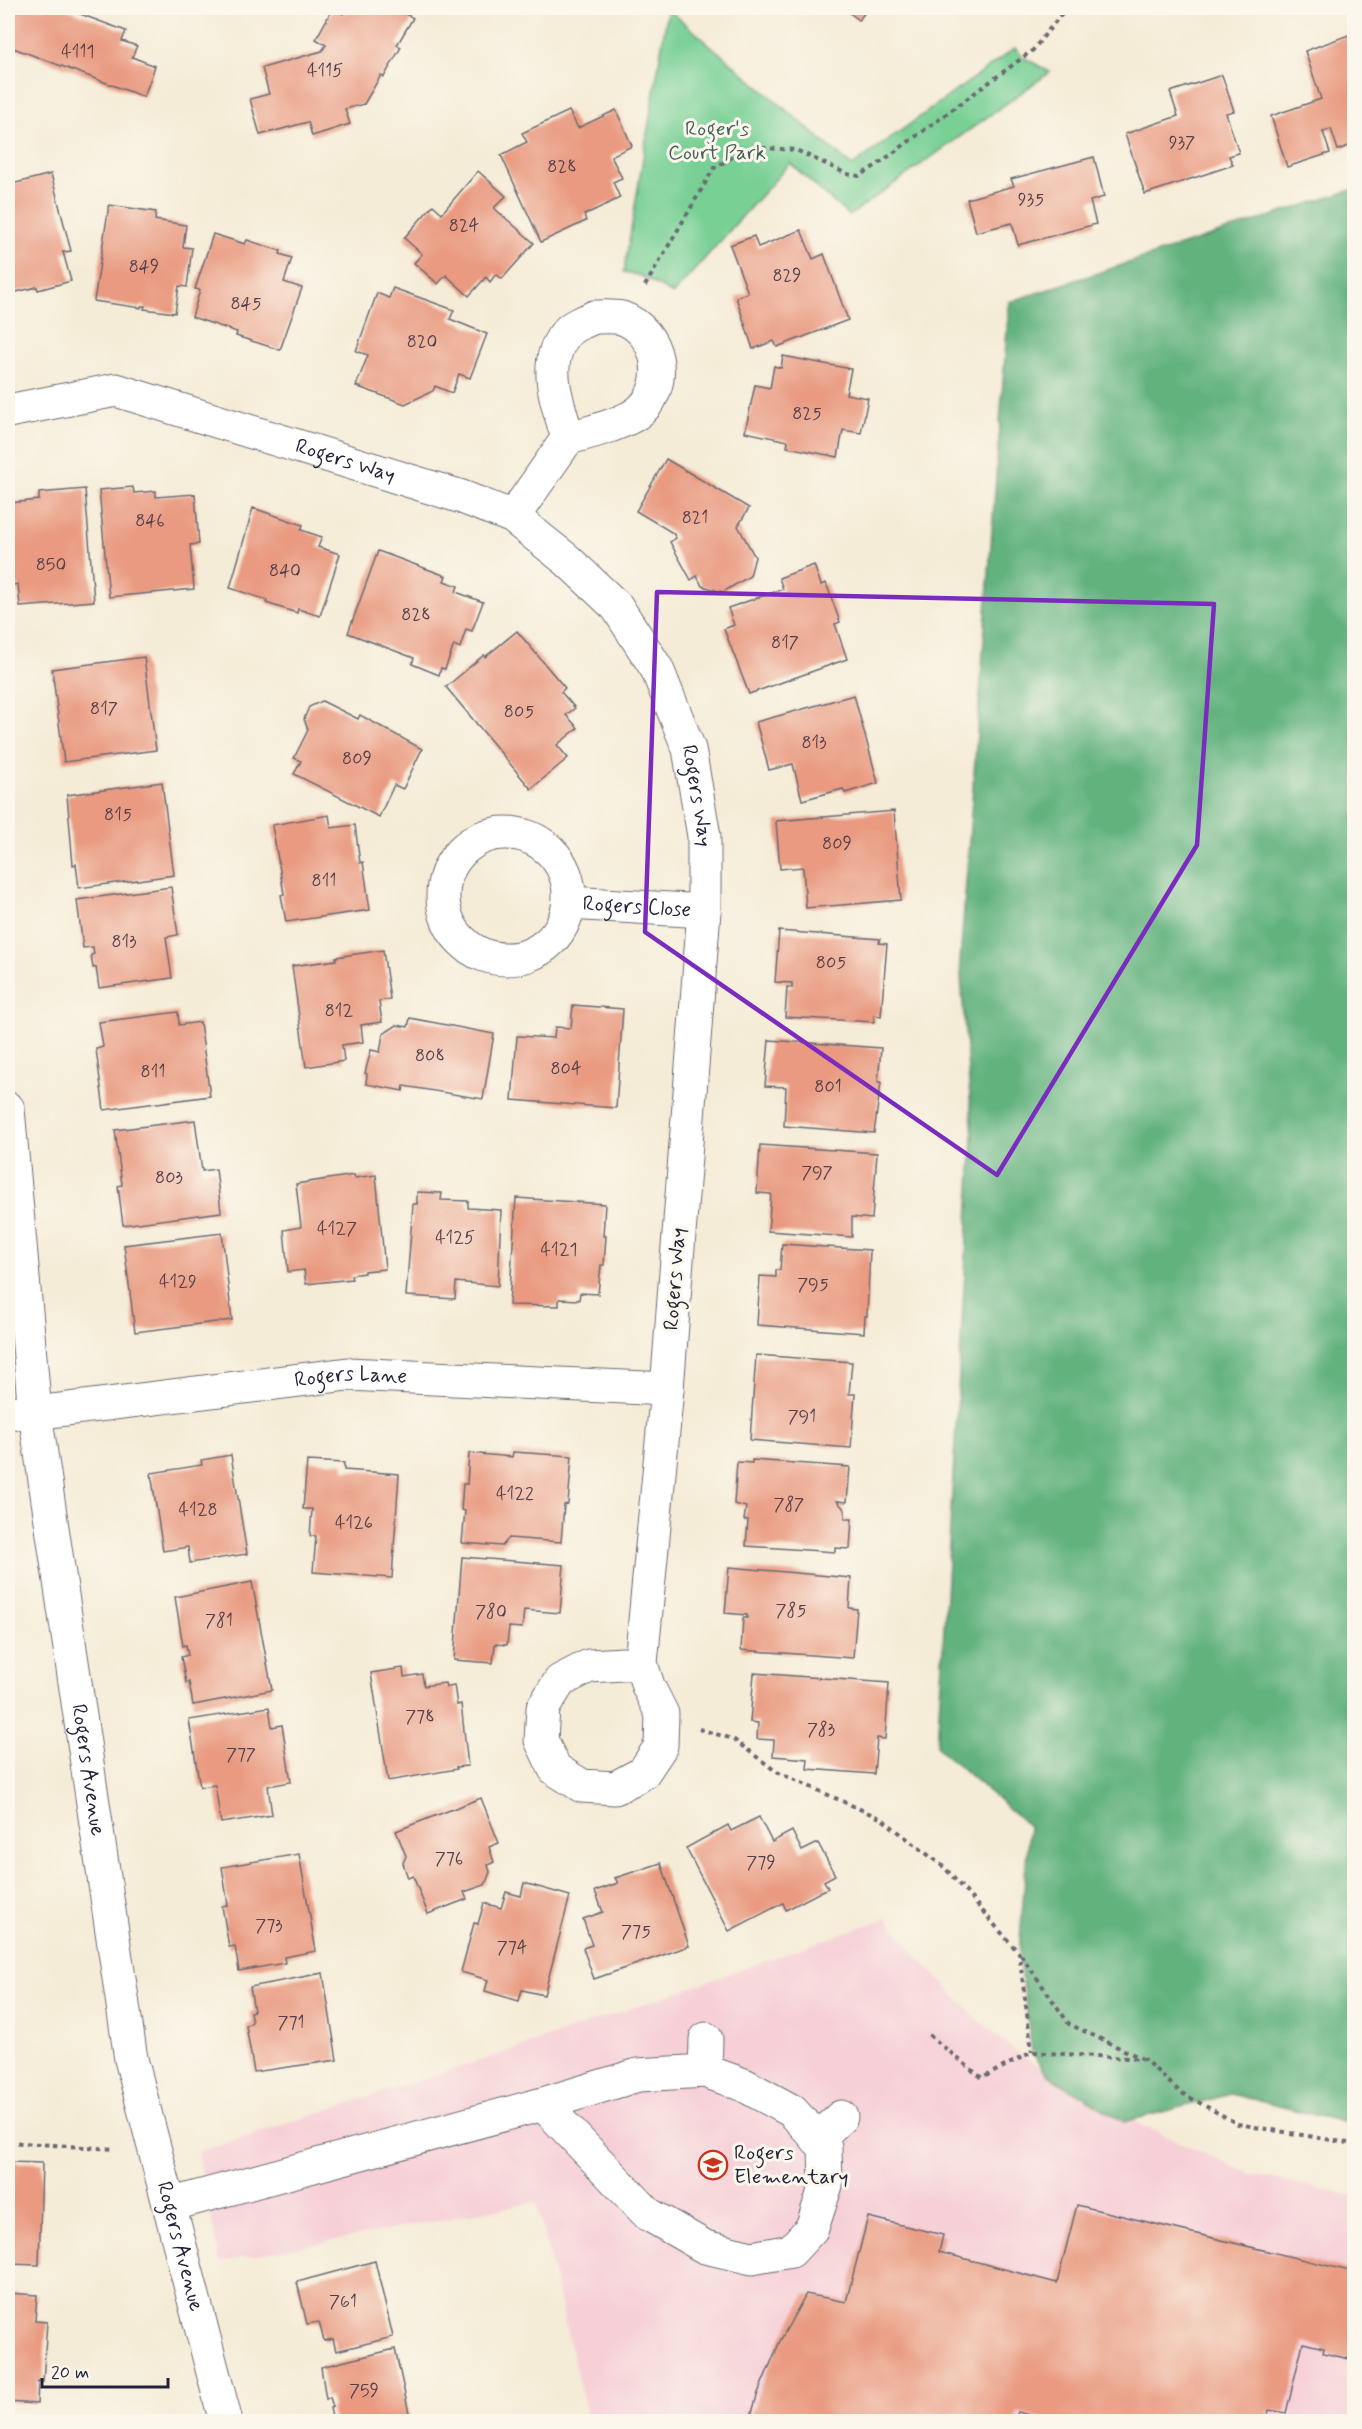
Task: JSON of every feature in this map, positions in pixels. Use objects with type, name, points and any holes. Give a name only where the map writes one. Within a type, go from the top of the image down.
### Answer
[{"type":"street","points":[[513,517],[568,438],[617,423],[641,410],[656,386],[658,358],[645,334],[622,318],[594,317],[570,329],[554,353],[553,381],[568,438]]},
{"type":"street","name":"Rogers Way","points":[[8,411],[116,390],[462,497],[513,517],[567,560],[617,607],[657,669],[689,749],[704,836],[704,911],[667,1389],[641,1663]]},
{"type":"street","name":"Rogers Close","points":[[569,903],[704,911]]},
{"type":"street","name":"Rogers Avenue","points":[[8,1109],[21,1412],[131,2059],[226,2421]]},
{"type":"street","name":"Rogers Lane","points":[[21,1412],[348,1374],[667,1389]]},
{"type":"street","points":[[169,2205],[543,2104],[706,2055],[744,2085],[792,2111],[825,2147],[826,2186],[812,2228],[791,2251],[752,2258],[705,2247],[648,2214],[543,2104]]},
{"type":"street","points":[[817,2139],[841,2117]]},
{"type":"path","points":[[622,318],[643,289],[714,168],[734,156],[762,148],[796,150],[847,174],[859,176],[1033,50],[1066,8]]},
{"type":"path","points":[[688,1726],[733,1739],[777,1772],[882,1819],[945,1868],[1020,1953],[1069,2024],[1144,2059],[1180,2092],[1239,2124],[1354,2144]]},
{"type":"path","points":[[1020,1953],[1032,2052]]},
{"type":"path","points":[[929,2036],[982,2078],[1032,2052],[1144,2059]]},
{"type":"path","points":[[8,2142],[111,2150],[154,2147]]},
{"type":"highlighted area","points":[[657,592],[1214,604],[1197,845],[997,1175],[645,932]]},
{"type":"shaded area","name":"Rogers Elementary","points":[[887,1918],[915,1954],[978,2019],[1007,2045],[1087,2100],[1248,2173],[1354,2196],[1354,2421],[588,2421],[536,2202],[220,2262],[198,2152],[507,2052]]},
{"type":"green space","name":"Roger's Court Park","points":[[668,9],[852,166],[1015,48],[1023,57],[1050,72],[849,216],[790,163],[673,294],[641,276],[624,272]]},
{"type":"green space","points":[[1354,189],[1354,2137],[1351,2124],[1231,2094],[1124,2122],[1045,2073],[1032,2052],[1019,1953],[1029,1826],[937,1747],[973,1137],[960,963],[1009,302]]},
{"type":"building","points":[[8,8],[64,8],[126,31],[122,41],[137,46],[132,57],[155,66],[144,97],[8,46],[14,28],[8,26]]},
{"type":"building","points":[[333,8],[343,14],[347,8],[395,8],[413,18],[397,45],[401,47],[384,77],[381,75],[364,104],[345,109],[350,124],[312,136],[308,122],[260,135],[250,99],[269,94],[262,68],[322,51],[326,45],[316,39]]},
{"type":"building","points":[[843,8],[868,8],[859,20]]},
{"type":"building","points":[[1354,33],[1354,144],[1338,150],[1331,129],[1323,132],[1330,153],[1287,167],[1271,116],[1321,99],[1305,51]]},
{"type":"building","points":[[1222,75],[1234,111],[1226,113],[1239,153],[1229,156],[1233,165],[1145,194],[1125,134],[1178,116],[1170,92]]},
{"type":"building","points":[[616,110],[632,146],[611,156],[622,178],[613,182],[620,198],[584,215],[586,221],[541,242],[501,155],[527,142],[522,133],[569,111],[578,128]]},
{"type":"building","points":[[1094,157],[1104,197],[1090,201],[1096,224],[1018,245],[1012,223],[976,232],[967,199],[1014,186],[1011,179]]},
{"type":"building","points":[[478,171],[506,196],[494,208],[534,243],[502,279],[496,274],[490,282],[486,277],[469,296],[446,275],[438,284],[414,263],[422,254],[404,238],[433,205],[442,213]]},
{"type":"building","points":[[51,174],[71,251],[63,252],[71,281],[38,290],[37,287],[8,294],[8,185]]},
{"type":"building","points":[[109,205],[156,212],[155,220],[186,225],[183,247],[192,248],[187,287],[179,286],[175,313],[144,309],[145,306],[141,308],[94,301]]},
{"type":"building","points":[[801,230],[813,259],[824,254],[848,320],[777,347],[774,341],[753,349],[736,297],[748,293],[730,245],[754,236],[758,247]]},
{"type":"building","points":[[213,234],[245,244],[247,240],[281,251],[280,254],[292,258],[284,282],[302,288],[280,350],[236,336],[237,332],[192,317],[200,290],[195,289]]},
{"type":"building","points":[[393,288],[454,310],[450,319],[487,334],[470,378],[459,374],[452,393],[435,386],[433,391],[405,404],[356,386],[368,355],[356,351],[377,293],[389,298]]},
{"type":"building","points":[[783,356],[851,369],[846,394],[868,398],[861,433],[843,430],[838,457],[787,447],[788,441],[745,432],[755,385],[770,388],[774,366],[781,368]]},
{"type":"building","points":[[666,459],[749,508],[738,526],[755,557],[750,576],[723,592],[702,586],[697,576],[691,580],[670,542],[676,538],[673,533],[636,511]]},
{"type":"building","points":[[133,487],[134,493],[156,491],[156,497],[195,494],[199,544],[190,545],[194,589],[109,597],[99,490]]},
{"type":"building","points":[[85,489],[94,601],[20,607],[18,584],[13,585],[10,545],[8,546],[9,503],[39,500],[39,493]]},
{"type":"building","points":[[253,508],[303,525],[301,530],[322,537],[318,547],[340,554],[320,616],[298,609],[297,613],[230,588]]},
{"type":"building","points":[[378,551],[446,576],[444,581],[458,586],[456,592],[483,602],[472,631],[466,629],[460,648],[454,645],[445,669],[441,668],[439,675],[412,664],[414,658],[348,633]]},
{"type":"building","points":[[814,565],[821,585],[826,583],[840,622],[835,624],[847,659],[749,694],[724,629],[734,625],[728,608],[783,589],[779,578]]},
{"type":"building","points":[[517,631],[565,688],[561,692],[575,708],[566,715],[578,728],[557,745],[568,758],[531,789],[446,687]]},
{"type":"building","points":[[144,657],[156,750],[64,762],[52,669]]},
{"type":"building","points":[[854,695],[878,783],[845,793],[843,789],[802,800],[793,764],[769,770],[756,722]]},
{"type":"building","points":[[322,701],[358,719],[360,715],[422,749],[403,789],[394,785],[379,817],[294,774],[301,761],[294,758],[308,730],[304,719],[309,707]]},
{"type":"building","points":[[162,782],[174,875],[79,888],[76,864],[73,865],[67,795]]},
{"type":"building","points":[[894,811],[901,900],[806,908],[803,867],[780,869],[776,821]]},
{"type":"building","points":[[329,815],[331,828],[355,825],[370,910],[286,922],[281,895],[284,894],[272,825]]},
{"type":"building","points":[[171,887],[178,935],[166,937],[172,978],[99,988],[96,967],[93,968],[91,955],[94,954],[93,947],[83,948],[77,900]]},
{"type":"building","points":[[779,931],[880,939],[879,943],[887,944],[881,1016],[874,1015],[874,1022],[785,1017],[787,987],[792,988],[792,983],[775,982]]},
{"type":"building","points":[[383,950],[390,999],[379,1001],[382,1022],[361,1025],[363,1042],[342,1045],[344,1061],[306,1067],[292,966]]},
{"type":"building","points":[[573,1005],[623,1009],[616,1108],[512,1100],[517,1036],[554,1038],[555,1027],[571,1028]]},
{"type":"building","points":[[178,1012],[179,1025],[200,1022],[210,1096],[104,1110],[96,1049],[103,1047],[99,1022]]},
{"type":"building","points":[[410,1018],[494,1034],[483,1099],[404,1086],[403,1091],[366,1084],[367,1074],[365,1073],[371,1050],[380,1052],[383,1034],[397,1025],[408,1027]]},
{"type":"building","points":[[769,1040],[881,1048],[878,1082],[881,1082],[874,1133],[784,1126],[786,1087],[765,1086]]},
{"type":"building","points":[[195,1120],[202,1171],[216,1169],[221,1212],[123,1225],[118,1186],[122,1185],[115,1130]]},
{"type":"building","points":[[760,1145],[877,1153],[872,1219],[852,1217],[852,1237],[768,1231],[771,1194],[757,1193]]},
{"type":"building","points":[[354,1175],[355,1178],[376,1175],[385,1269],[364,1271],[364,1273],[351,1275],[352,1279],[306,1284],[304,1270],[288,1272],[284,1230],[301,1227],[296,1184]]},
{"type":"building","points":[[417,1192],[442,1193],[441,1200],[468,1201],[468,1208],[501,1210],[498,1286],[456,1282],[455,1299],[406,1296],[413,1204],[417,1204]]},
{"type":"building","points":[[516,1198],[605,1204],[604,1265],[601,1265],[598,1294],[580,1293],[579,1300],[559,1299],[559,1306],[509,1305]]},
{"type":"building","points":[[222,1233],[232,1320],[135,1332],[124,1245]]},
{"type":"building","points":[[782,1244],[870,1250],[864,1333],[757,1325],[760,1276],[776,1277],[776,1270],[780,1270]]},
{"type":"building","points":[[756,1355],[852,1362],[849,1394],[855,1394],[851,1448],[750,1440]]},
{"type":"building","points":[[513,1452],[572,1456],[568,1504],[564,1505],[561,1542],[509,1538],[502,1546],[462,1543],[465,1511],[461,1510],[463,1484],[467,1484],[469,1453],[512,1457]]},
{"type":"building","points":[[231,1455],[247,1554],[190,1563],[188,1547],[163,1551],[151,1473],[202,1465],[201,1460]]},
{"type":"building","points":[[752,1460],[850,1467],[847,1502],[837,1501],[845,1510],[845,1519],[852,1519],[850,1549],[835,1548],[835,1552],[746,1546],[748,1520],[744,1520],[746,1507],[734,1504],[737,1462],[752,1463]]},
{"type":"building","points":[[307,1461],[344,1463],[344,1470],[399,1474],[392,1578],[313,1572],[316,1536],[310,1536],[312,1509],[303,1509]]},
{"type":"building","points":[[462,1557],[564,1565],[560,1613],[524,1610],[522,1628],[509,1627],[507,1645],[495,1644],[493,1663],[454,1660]]},
{"type":"building","points":[[729,1567],[851,1578],[849,1608],[857,1609],[853,1658],[741,1650],[743,1618],[747,1618],[747,1615],[725,1613]]},
{"type":"building","points":[[252,1582],[272,1690],[193,1705],[181,1657],[188,1655],[186,1645],[183,1646],[175,1597]]},
{"type":"building","points":[[403,1668],[404,1677],[422,1674],[424,1686],[445,1683],[446,1687],[454,1685],[457,1705],[461,1704],[468,1766],[388,1781],[371,1673]]},
{"type":"building","points":[[754,1673],[889,1683],[885,1739],[877,1738],[874,1774],[807,1769],[808,1759],[773,1756],[774,1740],[757,1739],[758,1723],[750,1722]]},
{"type":"building","points":[[269,1707],[272,1727],[282,1725],[291,1782],[268,1786],[272,1815],[221,1823],[215,1785],[200,1787],[189,1720]]},
{"type":"building","points":[[481,1798],[499,1843],[489,1847],[494,1862],[488,1865],[490,1872],[485,1885],[464,1892],[467,1899],[428,1914],[413,1876],[408,1878],[403,1863],[406,1856],[396,1831]]},
{"type":"building","points":[[759,1817],[772,1842],[792,1831],[802,1851],[818,1843],[835,1875],[824,1881],[828,1888],[786,1910],[783,1903],[729,1931],[686,1848],[728,1825],[731,1831]]},
{"type":"building","points":[[299,1854],[316,1951],[284,1957],[285,1963],[239,1971],[235,1946],[229,1947],[222,1906],[228,1905],[222,1867]]},
{"type":"building","points":[[661,1863],[689,1946],[594,1979],[583,1948],[592,1945],[583,1919],[603,1912],[595,1891],[618,1883],[615,1878]]},
{"type":"building","points":[[524,1883],[570,1896],[544,1995],[522,1990],[519,2001],[485,1991],[488,1980],[461,1972],[474,1923],[478,1924],[484,1903],[501,1908],[506,1892],[521,1896]]},
{"type":"building","points":[[323,1973],[337,2060],[254,2072],[246,2026],[252,2022],[250,2012],[254,2011],[250,1987]]},
{"type":"building","points":[[8,2162],[42,2163],[39,2265],[8,2264]]},
{"type":"building","points":[[1077,2205],[1354,2272],[1354,2360],[1323,2353],[1324,2348],[1303,2343],[1286,2413],[1269,2410],[1266,2422],[1055,2422],[1018,2412],[1014,2422],[749,2422],[758,2393],[780,2341],[806,2294],[846,2302],[868,2217],[943,2235],[939,2252],[1057,2283]]},
{"type":"building","points":[[375,2261],[393,2337],[336,2351],[333,2339],[324,2341],[319,2322],[307,2324],[297,2282]]},
{"type":"building","points":[[8,2293],[37,2295],[35,2321],[47,2322],[43,2382],[38,2381],[37,2404],[8,2402]]},
{"type":"building","points":[[395,2349],[411,2422],[333,2422],[330,2408],[333,2407],[330,2397],[326,2399],[321,2367]]},
{"type":"place","name":"Rogers Elementary","points":[[713,2165]]}]
